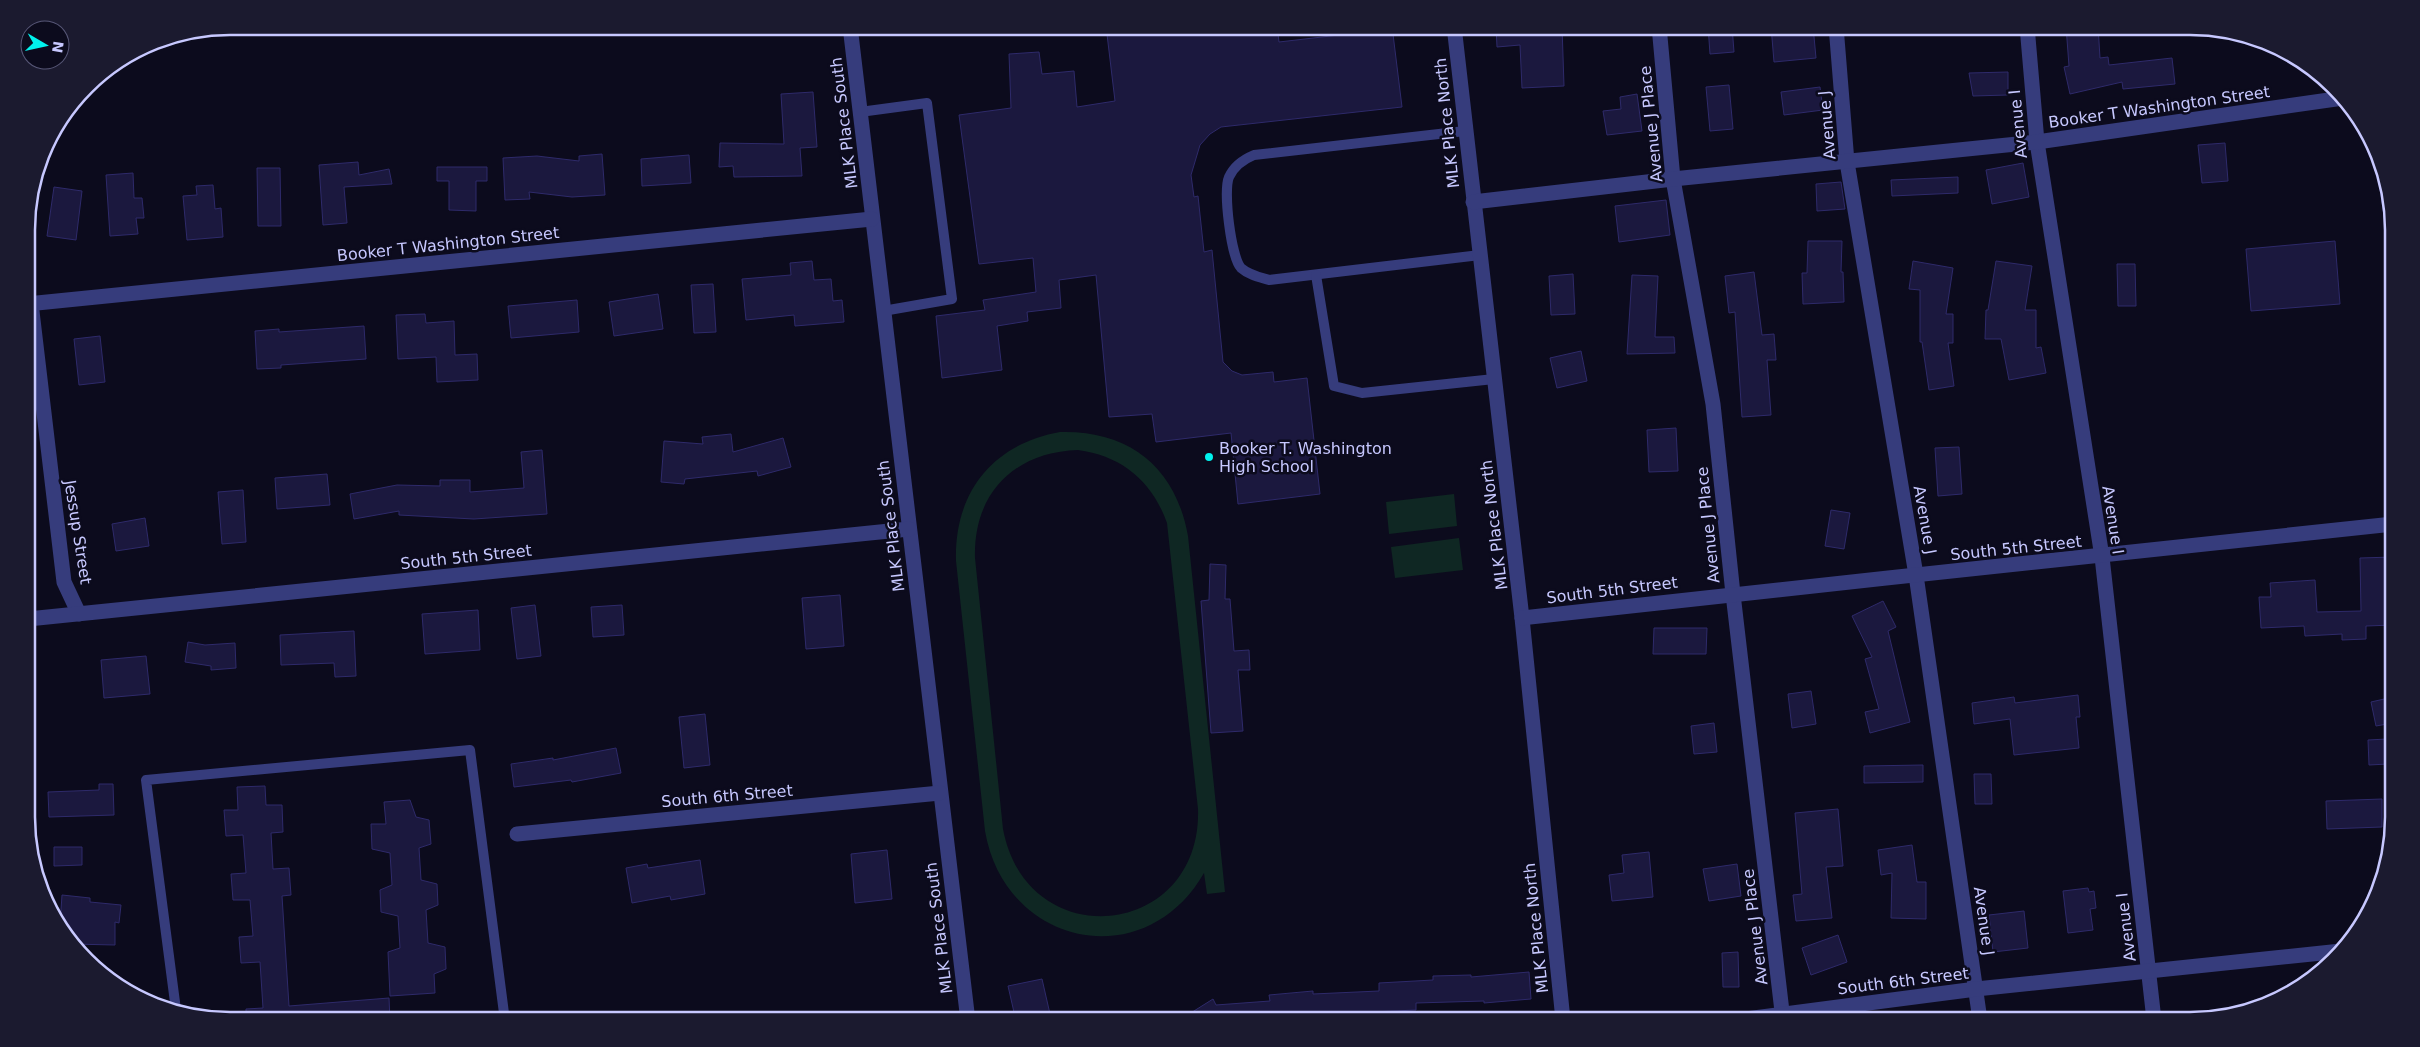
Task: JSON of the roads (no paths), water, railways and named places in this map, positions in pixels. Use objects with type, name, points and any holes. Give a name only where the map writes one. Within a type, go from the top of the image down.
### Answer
[{"type":"street","name":"MLK Place South","points":[[851,35],[967,1012]]},
{"type":"street","name":"MLK Place North","points":[[1455,35],[1522,618],[1562,1012]]},
{"type":"street","name":"Avenue J Place","points":[[1660,35],[1673,179],[1713,404],[1733,594],[1782,1012]]},
{"type":"street","name":"Avenue J","points":[[1837,35],[1847,162],[1916,575],[1979,1012]]},
{"type":"street","name":"Avenue I","points":[[2028,35],[2037,142],[2102,557],[2153,1012]]},
{"type":"street","name":"Booker T Washington Street","points":[[1473,202],[1673,179],[2037,142],[2334,99]]},
{"type":"street","name":"Booker T Washington Street","points":[[35,303],[872,219]]},
{"type":"street","name":"Jessup Street","points":[[35,352],[64,582],[79,614]]},
{"type":"street","name":"South 5th Street","points":[[1522,618],[1733,594],[2102,557],[2385,525]]},
{"type":"street","name":"South 5th Street","points":[[35,618],[909,529]]},
{"type":"street","name":"South 6th Street","points":[[517,834],[940,793]]},
{"type":"street","name":"South 6th Street","points":[[1817,1012],[1976,989],[2331,952]]},
{"type":"lane","points":[[860,112],[927,103],[952,299],[883,311]]},
{"type":"lane","points":[[1465,131],[1254,155],[1243,160],[1235,167],[1228,178],[1226,192],[1234,254],[1240,266],[1252,275],[1269,280],[1480,255]]},
{"type":"lane","points":[[1316,275],[1334,386],[1362,393],[1494,379]]},
{"type":"lane","points":[[175,1004],[146,780],[470,750],[504,1012]]},
{"type":"place","name":"Booker T. Washington High School","points":[[1209,457]]}]
